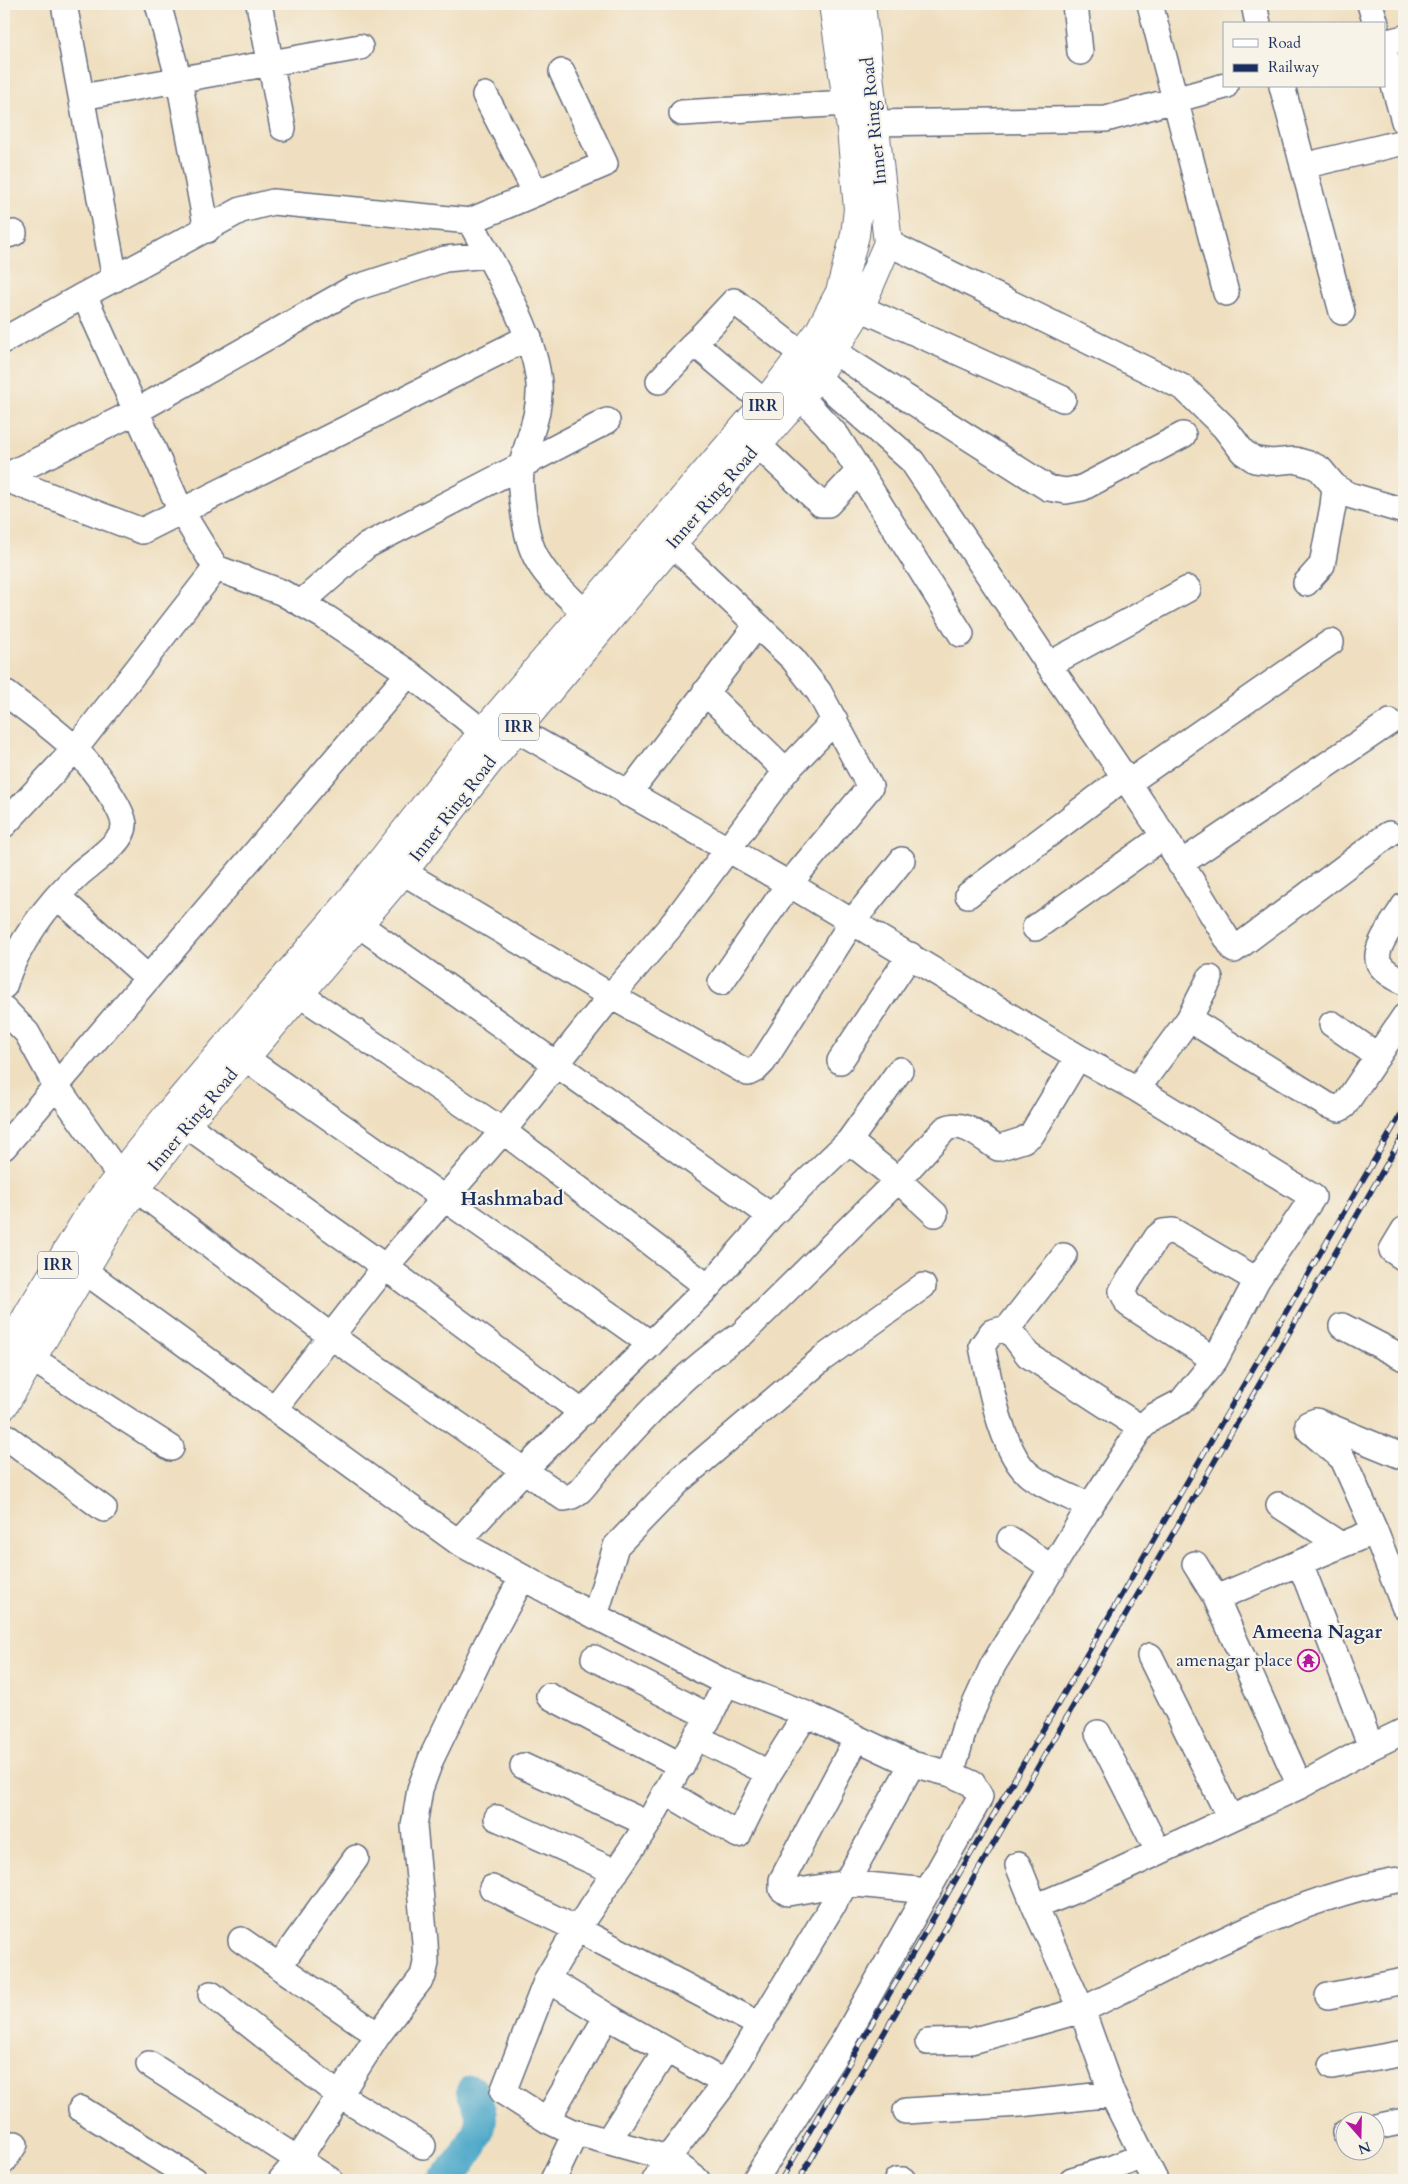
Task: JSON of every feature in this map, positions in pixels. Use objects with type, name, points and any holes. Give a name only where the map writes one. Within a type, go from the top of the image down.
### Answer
[{"type":"highway","name":"Inner Ring Road","points":[[4,1358],[30,1311],[91,1212],[128,1182],[185,1124],[245,1058],[403,872],[498,727],[672,544],[758,445],[806,376],[819,332],[840,292],[855,235],[858,210],[847,103],[833,4]]},
{"type":"highway","name":"Inner Ring Road","points":[[4,1405],[82,1270],[128,1182],[170,1112],[498,727],[586,614],[765,403],[806,376],[833,351],[860,308],[888,242],[861,4]]},
{"type":"street","points":[[64,4],[114,279]]},
{"type":"street","points":[[158,4],[179,80],[207,230]]},
{"type":"street","points":[[259,4],[269,64],[283,128]]},
{"type":"street","points":[[1075,4],[1080,52]]},
{"type":"street","points":[[1150,4],[1226,293]]},
{"type":"street","points":[[1254,4],[1258,22]]},
{"type":"street","points":[[1370,4],[1375,22]]},
{"type":"street","points":[[1386,42],[1404,38]]},
{"type":"street","points":[[82,97],[360,47]]},
{"type":"street","points":[[1386,57],[1404,121]]},
{"type":"street","points":[[4,340],[241,210],[273,202],[470,221],[605,164],[562,72]]},
{"type":"street","points":[[875,122],[1106,119],[1223,87]]},
{"type":"street","points":[[1283,88],[1342,312]]},
{"type":"street","points":[[485,95],[536,193]]},
{"type":"street","points":[[682,113],[847,103]]},
{"type":"street","points":[[1303,166],[1404,142]]},
{"type":"street","points":[[470,221],[528,337],[536,360],[539,386],[537,417],[522,467],[521,497],[526,533],[533,553],[542,570],[586,614]]},
{"type":"street","points":[[888,242],[1184,388],[1224,427],[1243,452],[1255,460],[1272,462],[1295,460],[1312,465],[1320,469],[1335,487],[1349,495],[1404,511]]},
{"type":"street","points":[[7,483],[352,289],[445,259],[488,255]]},
{"type":"street","points":[[84,295],[135,412],[181,510],[216,568],[281,592],[301,603],[409,673],[498,727],[728,848],[1078,1057],[1137,1090],[1313,1197],[1257,1280],[1216,1360],[1181,1402],[1154,1416],[1142,1428],[1090,1506],[1053,1570],[993,1665],[965,1726],[951,1774]]},
{"type":"street","points":[[659,381],[734,301],[806,376],[912,461],[1164,836],[1234,950],[1388,834]]},
{"type":"street","points":[[860,308],[1063,399]]},
{"type":"street","points":[[7,483],[142,531],[528,337]]},
{"type":"street","points":[[694,343],[765,403]]},
{"type":"street","points":[[833,351],[1048,488],[1066,491],[1082,488],[1183,435]]},
{"type":"street","points":[[806,376],[837,436],[961,634]]},
{"type":"street","points":[[301,603],[366,546],[522,467],[607,421]]},
{"type":"street","points":[[758,445],[821,504],[828,504],[859,471]]},
{"type":"street","points":[[1306,583],[1322,565],[1334,506],[1335,487]]},
{"type":"street","points":[[672,544],[793,659],[819,692],[869,783],[870,790],[789,884],[721,982]]},
{"type":"street","points":[[4,825],[75,749],[216,568]]},
{"type":"street","points":[[1050,664],[1188,589]]},
{"type":"street","points":[[628,794],[757,625]]},
{"type":"street","points":[[968,895],[1127,780],[1331,642]]},
{"type":"street","points":[[4,1146],[55,1084],[409,673]]},
{"type":"street","points":[[4,692],[75,749],[102,781],[118,807],[124,825],[121,835],[108,851],[79,874],[44,913],[8,970],[4,986]]},
{"type":"street","points":[[705,692],[786,771]]},
{"type":"street","points":[[274,1410],[385,1267],[447,1198],[503,1131],[611,996],[670,926],[786,771],[835,720]]},
{"type":"street","points":[[1180,864],[1390,722]]},
{"type":"street","points":[[1036,928],[1164,836]]},
{"type":"street","points":[[403,872],[611,996],[744,1072],[752,1072],[764,1062],[852,922],[902,860]]},
{"type":"street","points":[[58,897],[147,977]]},
{"type":"street","points":[[1404,907],[1380,944],[1378,955],[1379,964],[1404,982]]},
{"type":"street","points":[[358,924],[771,1216]]},
{"type":"street","points":[[840,1061],[910,955]]},
{"type":"street","points":[[1137,1090],[1189,1019],[1210,978]]},
{"type":"street","points":[[299,994],[503,1131],[708,1286]]},
{"type":"street","points":[[4,1009],[27,1033],[55,1084],[128,1182],[332,1337],[564,1498],[572,1497],[578,1493],[597,1470],[692,1370],[714,1352],[742,1334],[898,1180],[945,1128],[952,1125],[962,1126],[998,1148],[1023,1140],[1032,1134],[1078,1057]]},
{"type":"street","points":[[1189,1019],[1327,1104],[1339,1109],[1344,1106],[1404,1017]]},
{"type":"street","points":[[1332,1024],[1378,1056]]},
{"type":"street","points":[[245,1058],[447,1198],[650,1344]]},
{"type":"street","points":[[458,1542],[524,1471],[708,1286],[771,1216],[849,1141],[900,1070]]},
{"type":"street","points":[[185,1124],[385,1267],[583,1413]]},
{"type":"street","points":[[849,1141],[898,1180],[935,1214]]},
{"type":"street","points":[[1404,1230],[1392,1250],[1404,1258]]},
{"type":"street","points":[[1216,1360],[1128,1304],[1122,1291],[1157,1237],[1164,1232],[1173,1231],[1257,1280]]},
{"type":"street","points":[[1064,1256],[1008,1328],[992,1332],[982,1346],[993,1402],[1022,1468],[1032,1477],[1090,1506]]},
{"type":"street","points":[[82,1270],[458,1542],[522,1578],[726,1683],[806,1714],[912,1764],[951,1774],[973,1784],[980,1796],[928,1891],[843,2042],[755,2180]]},
{"type":"street","points":[[595,1616],[616,1546],[681,1479],[823,1358],[923,1286]]},
{"type":"street","points":[[1342,1326],[1404,1358]]},
{"type":"street","points":[[1008,1328],[1028,1355],[1142,1428]]},
{"type":"street","points":[[31,1358],[172,1448]]},
{"type":"street","points":[[1404,1457],[1316,1421],[1308,1424],[1310,1430],[1342,1460],[1375,1531],[1404,1606]]},
{"type":"street","points":[[4,1436],[104,1509]]},
{"type":"street","points":[[1278,1505],[1341,1546]]},
{"type":"street","points":[[1216,1598],[1375,1531]]},
{"type":"street","points":[[1010,1539],[1053,1570]]},
{"type":"street","points":[[1300,1563],[1370,1747]]},
{"type":"street","points":[[1195,1564],[1216,1598],[1300,1786]]},
{"type":"street","points":[[281,2180],[298,2160],[378,2035],[417,1988],[423,1976],[426,1962],[414,1826],[420,1789],[431,1760],[477,1663],[522,1578]]},
{"type":"street","points":[[1150,1656],[1230,1818]]},
{"type":"street","points":[[594,1658],[710,1717]]},
{"type":"street","points":[[697,2180],[668,2158],[570,2131],[547,2120],[503,2092],[547,1979],[577,1929],[648,1824],[682,1766],[696,1737],[710,1717],[726,1683]]},
{"type":"street","points":[[550,1696],[682,1766]]},
{"type":"street","points":[[666,1792],[738,1835],[769,1773],[806,1714]]},
{"type":"street","points":[[1035,1907],[1097,1881],[1300,1786],[1370,1747],[1404,1731]]},
{"type":"street","points":[[1098,1733],[1158,1851]]},
{"type":"street","points":[[696,1737],[769,1773]]},
{"type":"street","points":[[857,1738],[781,1885],[784,1892],[788,1893],[846,1883],[928,1891]]},
{"type":"street","points":[[655,2180],[668,2158],[726,2083],[846,1883],[912,1764]]},
{"type":"street","points":[[523,1766],[648,1824]]},
{"type":"street","points":[[497,1818],[616,1872]]},
{"type":"street","points":[[279,1966],[356,1858]]},
{"type":"street","points":[[1018,1865],[1082,2010],[1112,2094],[1155,2180]]},
{"type":"street","points":[[928,2042],[970,2040],[1082,2010],[1268,1921],[1331,1897],[1404,1878]]},
{"type":"street","points":[[492,1888],[577,1929],[760,2025]]},
{"type":"street","points":[[240,1940],[378,2035]]},
{"type":"street","points":[[547,1979],[607,2016],[726,2083]]},
{"type":"street","points":[[1328,1996],[1404,1981]]},
{"type":"street","points":[[211,1994],[340,2096],[423,2146]]},
{"type":"street","points":[[547,2120],[607,2016]]},
{"type":"street","points":[[608,2141],[666,2050]]},
{"type":"street","points":[[1332,2066],[1404,2053]]},
{"type":"street","points":[[149,2064],[330,2180]]},
{"type":"street","points":[[906,2111],[1020,2104],[1112,2094]]},
{"type":"street","points":[[81,2109],[195,2180]]},
{"type":"street","points":[[1386,2125],[1404,2121]]},
{"type":"street","points":[[553,2180],[572,2140],[570,2131]]},
{"type":"street","points":[[1072,2180],[1110,2169],[1142,2156]]},
{"type":"street","points":[[897,2180],[904,2180]]},
{"type":"waterway","points":[[443,2180],[468,2152],[480,2125],[481,2114],[472,2091]]},
{"type":"railway","points":[[781,2180],[1404,1109]]},
{"type":"railway","points":[[799,2180],[1404,1134]]},
{"type":"place","name":"amenagar place","points":[[1309,1660]]},
{"type":"district","name":"Hashmabad","points":[[512,1199]]},
{"type":"district","name":"Ameena Nagar","points":[[1317,1632]]}]
